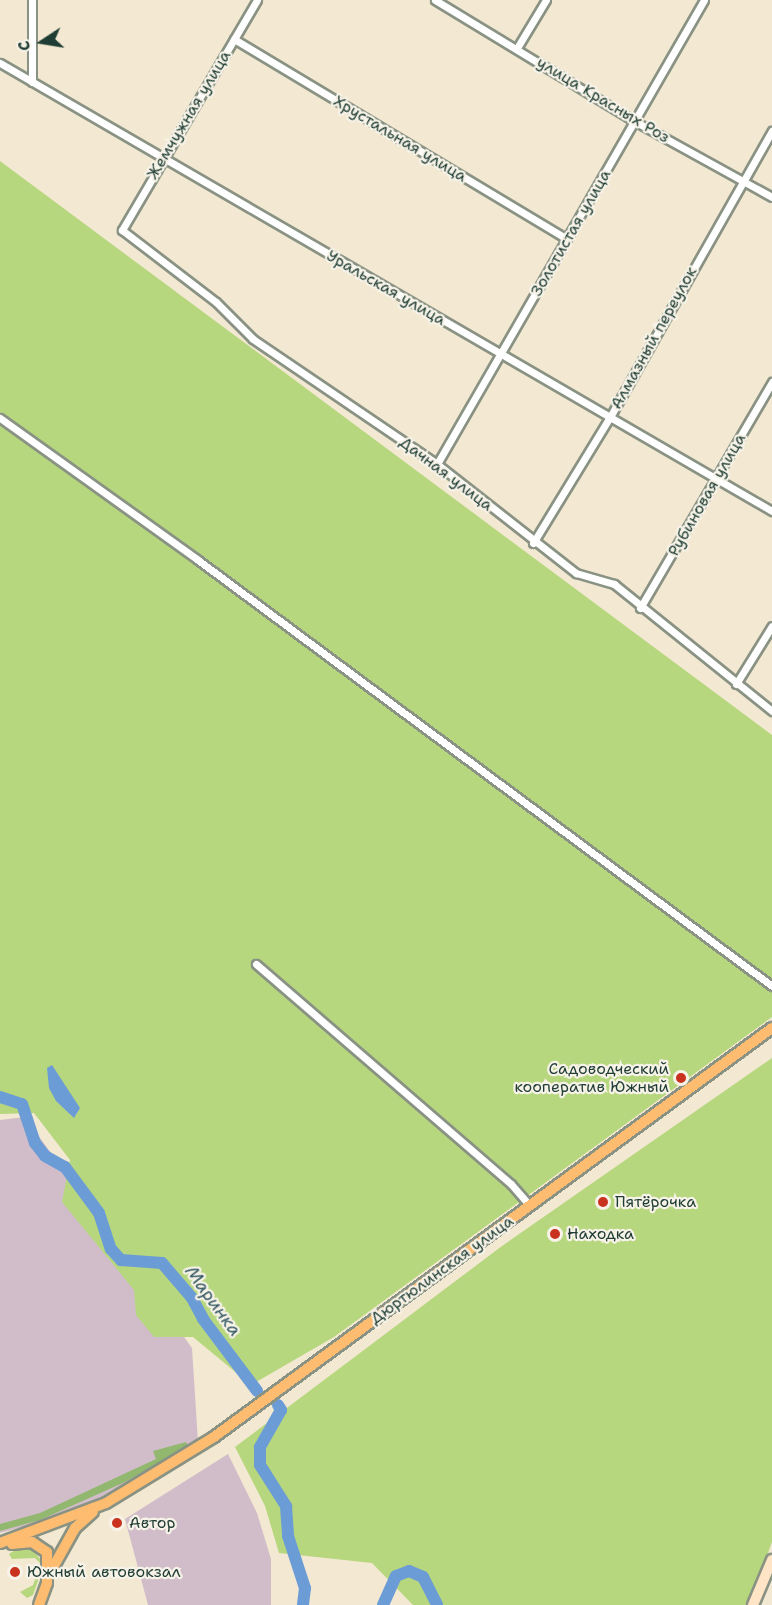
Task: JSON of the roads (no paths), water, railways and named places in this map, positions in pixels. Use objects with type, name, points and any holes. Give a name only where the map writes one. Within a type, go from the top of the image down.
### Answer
[{"type":"main road","name":"Дюртюлинская улица","points":[[106,1503],[214,1437],[772,1029]]},
{"type":"main road","points":[[0,1544],[106,1503]]},
{"type":"main road","points":[[41,1602],[47,1582],[75,1528],[106,1503]]},
{"type":"main road","points":[[0,1544],[32,1542],[42,1547],[48,1561],[47,1582]]},
{"type":"main road","points":[[753,1605],[772,1560]]},
{"type":"street","points":[[32,0],[32,82]]},
{"type":"street","name":"Жемчужная улица","points":[[122,230],[162,158],[257,0]]},
{"type":"street","name":"улица Красных Роз","points":[[435,0],[636,122],[772,197]]},
{"type":"street","points":[[517,48],[546,0]]},
{"type":"street","name":"Золотистая улица","points":[[437,464],[636,122],[704,0]]},
{"type":"street","name":"Хрустальная улица","points":[[234,39],[567,239]]},
{"type":"street","name":"Уральская улица","points":[[0,63],[772,511]]},
{"type":"street","name":"Алмазный переулок","points":[[533,543],[610,417],[772,131]]},
{"type":"street","name":"Дачная улица","points":[[122,230],[216,302],[253,339],[437,464],[533,543],[576,573],[614,584],[640,608],[772,711]]},
{"type":"street","name":"Рубиновая улица","points":[[640,608],[772,382]]},
{"type":"street","points":[[0,418],[198,560],[772,986]]},
{"type":"street","points":[[736,684],[772,626]]},
{"type":"street","points":[[256,964],[511,1184],[530,1206]]},
{"type":"water","points":[[52,1065],[80,1108],[74,1118],[56,1101],[49,1088],[47,1068]]},
{"type":"waterway","name":"Маринка","points":[[0,1097],[22,1104],[35,1143],[45,1156],[65,1167],[99,1213],[111,1249],[121,1260],[162,1263],[192,1298],[203,1319],[257,1391]]},
{"type":"waterway","name":"Маринка","points":[[278,1405],[281,1410],[260,1447],[260,1465],[286,1506],[288,1536],[305,1588],[303,1605]]},
{"type":"waterway","name":"Маринка","points":[[383,1605],[396,1576],[409,1571],[423,1577],[437,1605]]},
{"type":"place","name":"Садоводческий кооператив Южный","points":[[681,1078]]},
{"type":"place","name":"Пятёрочка","points":[[603,1202]]},
{"type":"place","name":"Находка","points":[[555,1234]]},
{"type":"place","name":"Автор","points":[[117,1523]]},
{"type":"place","name":"Южный автовокзал","points":[[15,1572]]}]
